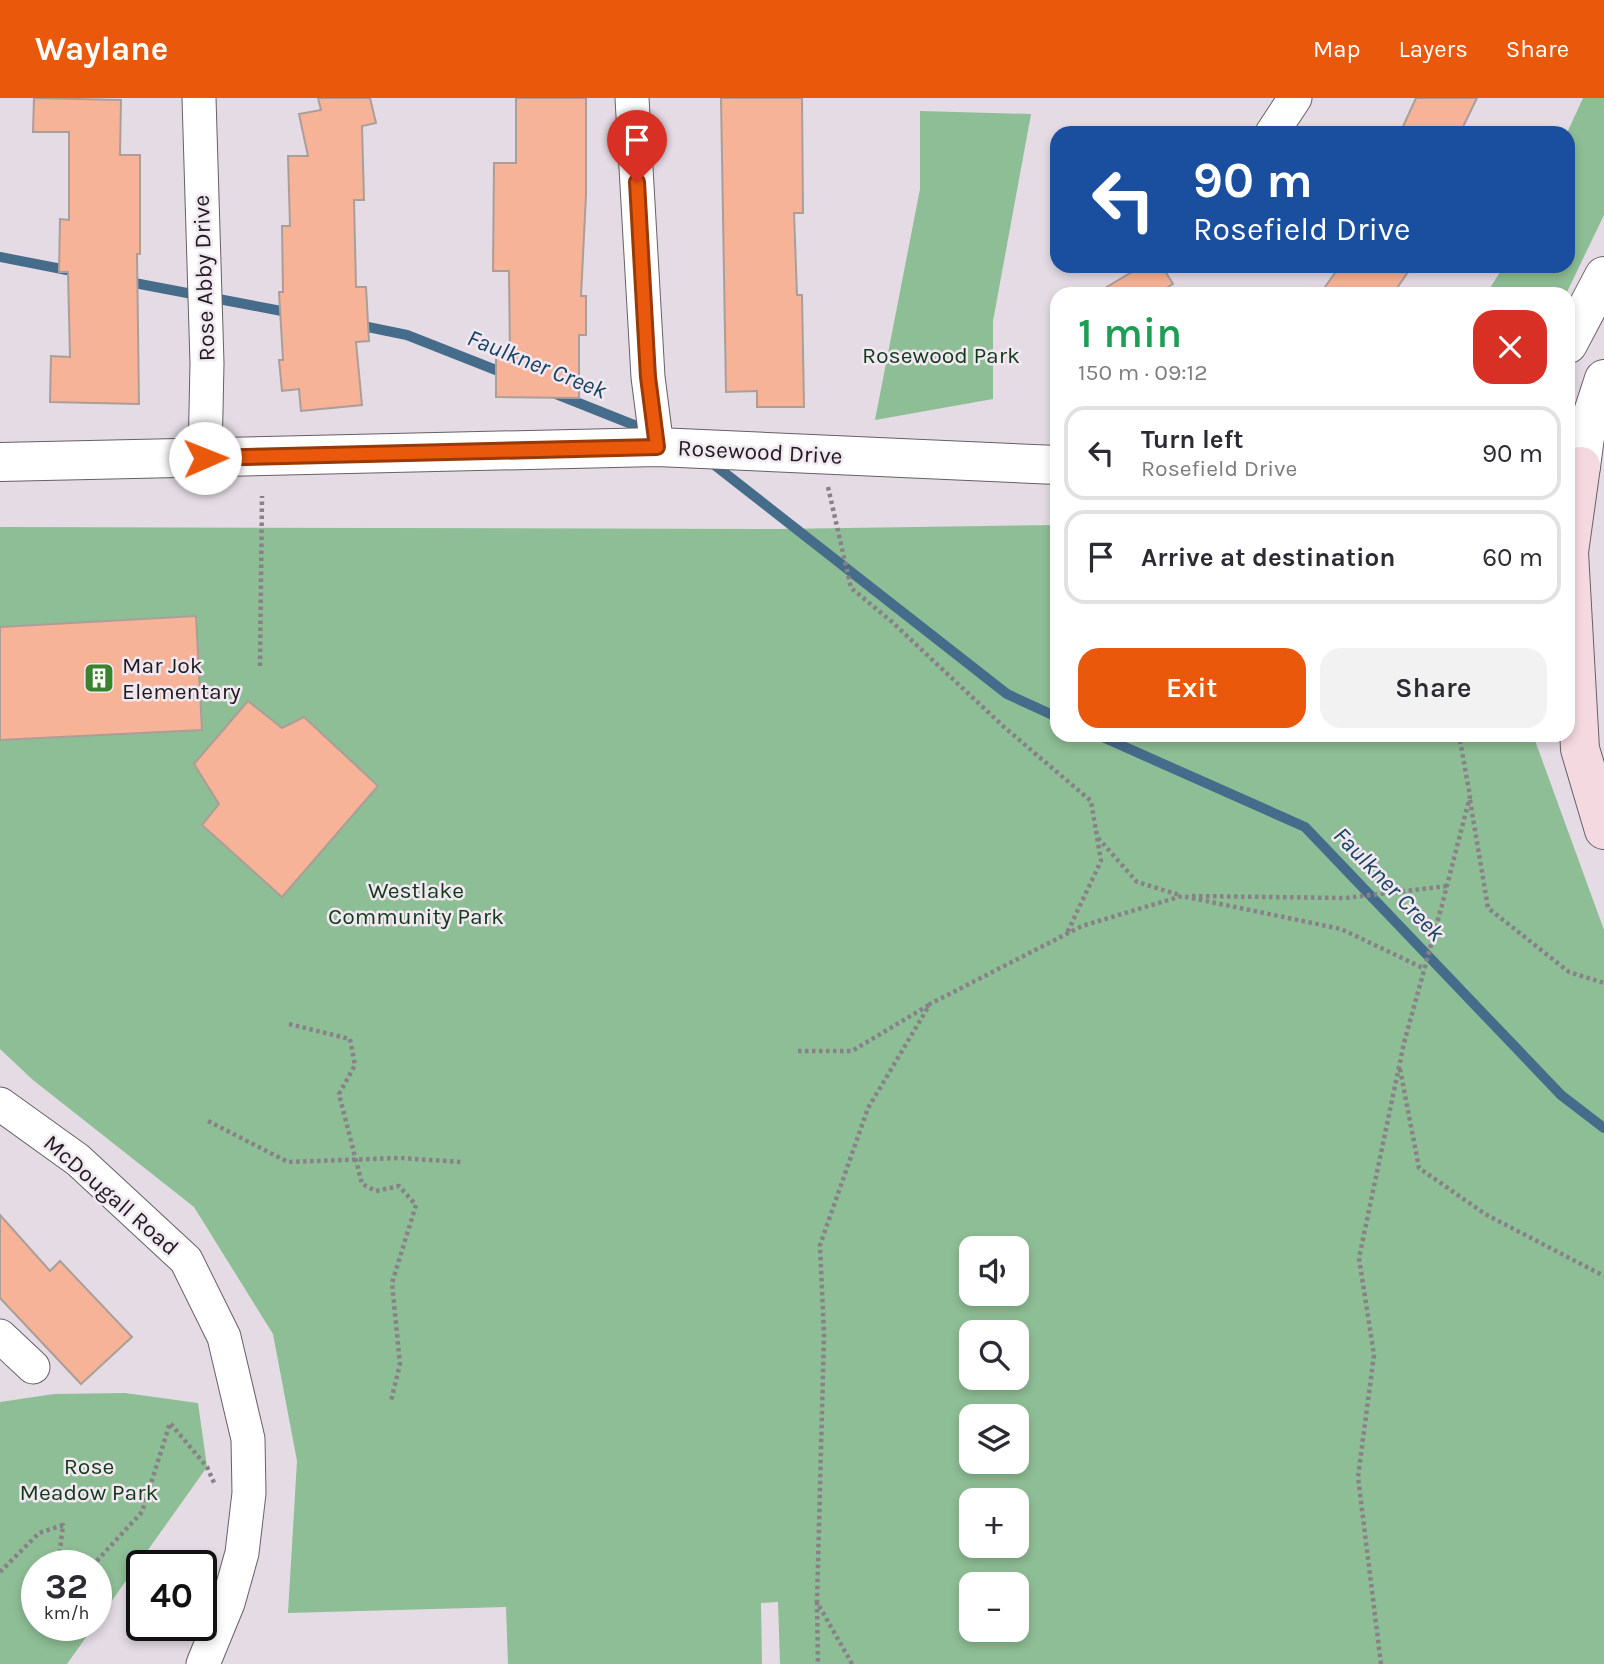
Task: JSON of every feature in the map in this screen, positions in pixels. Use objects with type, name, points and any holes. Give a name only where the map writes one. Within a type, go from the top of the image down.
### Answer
[{"type":"main road","points":[[1575,672],[1580,749],[1604,830]]},
{"type":"street","name":"Rose Abby Drive","points":[[199,98],[207,363],[205,458]]},
{"type":"street","points":[[632,98],[648,377],[657,447]]},
{"type":"street","points":[[1277,126],[1295,98]]},
{"type":"street","points":[[1575,331],[1604,276]]},
{"type":"street","points":[[1575,466],[1604,379]]},
{"type":"street","name":"Rosewood Drive","points":[[0,462],[657,447],[1050,465]]},
{"type":"street","name":"McDougall Road","points":[[0,1104],[78,1160],[186,1260],[224,1336],[248,1439],[249,1493],[242,1553],[228,1603],[203,1664]]},
{"type":"street","points":[[0,1336],[33,1367]]},
{"type":"path","points":[[823,454],[831,506],[851,588],[1091,802],[1101,861],[1066,934]]},
{"type":"path","points":[[260,666],[262,496]]},
{"type":"path","points":[[1460,742],[1488,908],[1569,972],[1604,983]]},
{"type":"path","points":[[1381,1664],[1358,1477],[1374,1355],[1359,1258],[1399,1065],[1470,796]]},
{"type":"path","points":[[1097,838],[1137,882],[1182,896],[1341,929],[1425,969]]},
{"type":"path","points":[[798,1051],[852,1051],[930,1004],[1082,926],[1182,896],[1345,898],[1448,886]]},
{"type":"path","points":[[818,1664],[817,1602],[824,1335],[820,1245],[868,1108],[930,1004]]},
{"type":"path","points":[[289,1024],[350,1039],[355,1065],[339,1094],[362,1184],[376,1191],[399,1186],[416,1205],[392,1283],[400,1364],[391,1401]]},
{"type":"path","points":[[1399,1065],[1419,1168],[1485,1214],[1604,1276]]},
{"type":"path","points":[[208,1121],[288,1162],[399,1158],[462,1162]]},
{"type":"path","points":[[107,1550],[142,1512],[170,1423],[207,1467],[217,1492]]},
{"type":"path","points":[[22,1550],[39,1533],[63,1525],[60,1550]]},
{"type":"path","points":[[0,1572],[21,1551]]},
{"type":"path","points":[[817,1602],[852,1664]]},
{"type":"green space","points":[[1583,98],[1604,98],[1604,215],[1569,287],[1490,287],[1500,273],[1575,273],[1575,126],[1570,126]]},
{"type":"green space","name":"Rosewood Park","points":[[920,111],[1031,114],[993,321],[993,399],[875,420],[920,189]]},
{"type":"green space","name":"Westlake Community Park","points":[[1050,525],[1050,742],[1536,742],[1604,930],[1604,1664],[780,1664],[778,1602],[761,1603],[762,1664],[508,1664],[506,1607],[288,1613],[297,1461],[273,1334],[194,1207],[33,1080],[0,1049],[0,527],[779,529]]},
{"type":"green space","name":"Rose Meadow Park","points":[[125,1393],[198,1403],[207,1467],[148,1550],[126,1550],[126,1581],[112,1601],[112,1550],[21,1550],[21,1641],[83,1641],[67,1664],[0,1664],[0,1402],[54,1394]]},
{"type":"building","points":[[34,98],[121,100],[120,155],[140,155],[140,254],[137,254],[139,404],[50,402],[51,356],[70,357],[68,272],[59,272],[60,219],[69,220],[69,132],[33,132]]},
{"type":"building","points":[[318,98],[370,98],[376,123],[362,126],[364,200],[354,200],[356,287],[366,287],[369,341],[356,342],[362,405],[301,411],[299,389],[282,391],[279,292],[283,292],[282,226],[290,226],[288,156],[308,156],[299,114],[321,110]]},
{"type":"building","points":[[516,98],[586,98],[586,195],[581,296],[586,296],[586,335],[579,335],[579,398],[496,397],[496,356],[510,356],[509,271],[493,271],[494,163],[516,163]]},
{"type":"building","points":[[721,98],[802,98],[803,213],[794,213],[797,295],[802,295],[804,407],[757,407],[757,391],[726,392]]},
{"type":"building","points":[[1416,98],[1477,98],[1463,126],[1403,126]]},
{"type":"building","points":[[1130,273],[1166,273],[1173,284],[1168,287],[1107,287]]},
{"type":"building","points":[[1335,273],[1407,273],[1398,287],[1325,287]]},
{"type":"building","name":"Mar Jok Elementary","points":[[196,616],[202,730],[0,740],[0,627]]},
{"type":"building","name":"Mar Jok Elementary","points":[[248,701],[282,728],[304,717],[378,786],[282,897],[202,825],[219,804],[194,764]]},
{"type":"building","points":[[0,1215],[50,1271],[60,1261],[132,1337],[81,1384],[0,1298]]},
{"type":"waterway","name":"Faulkner Creek","points":[[0,257],[72,271]]},
{"type":"waterway","name":"Faulkner Creek","points":[[124,281],[292,313]]},
{"type":"waterway","name":"Faulkner Creek","points":[[358,325],[407,335],[506,374]]},
{"type":"waterway","name":"Faulkner Creek","points":[[556,394],[649,431]]},
{"type":"waterway","name":"Faulkner Creek","points":[[712,463],[1007,694],[1050,714]]},
{"type":"waterway","name":"Faulkner Creek","points":[[1114,742],[1305,827],[1561,1095],[1604,1128]]},
{"type":"place","name":"Mar Jok Elementary","points":[[99,678]]},
{"type":"route","points":[[205,458],[657,447],[648,377],[637,182]]}]
